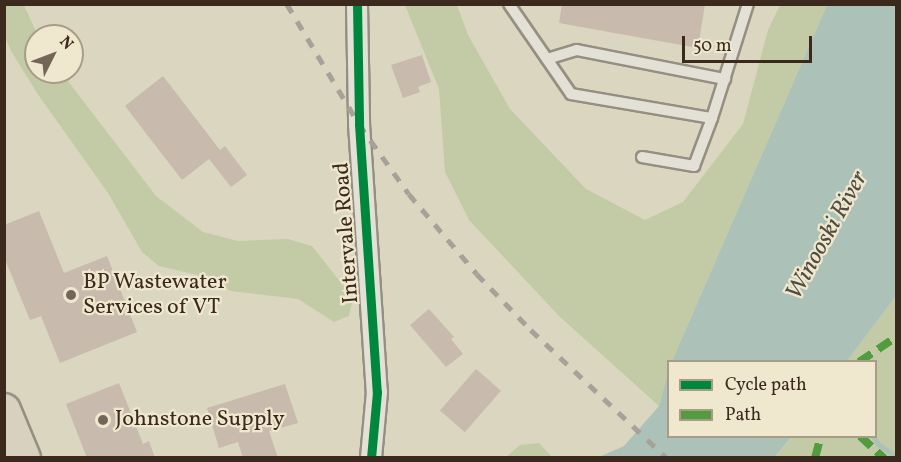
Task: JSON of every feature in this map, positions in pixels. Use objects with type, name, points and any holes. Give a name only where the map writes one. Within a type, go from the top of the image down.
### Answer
[{"type":"main road","points":[[4,410],[24,458]]},
{"type":"street","name":"Intervale Road","points":[[357,4],[359,124],[377,392],[371,458]]},
{"type":"lane","points":[[509,4],[571,94],[712,118]]},
{"type":"lane","points":[[642,157],[694,166],[726,79],[748,4]]},
{"type":"lane","points":[[547,59],[577,50],[726,79]]},
{"type":"green space","points":[[5,4],[24,5],[33,24],[24,24],[24,72],[11,51],[5,37]]},
{"type":"green space","points":[[405,5],[457,5],[468,35],[510,109],[586,189],[645,220],[683,202],[743,124],[768,30],[780,5],[827,5],[672,360],[667,360],[667,376],[659,406],[559,316],[469,220],[445,172],[439,89]]},
{"type":"green space","points":[[31,84],[70,84],[156,196],[203,232],[238,241],[288,239],[312,246],[353,298],[349,316],[334,322],[298,299],[231,291],[197,275],[159,266],[142,252],[108,193]]},
{"type":"green space","points":[[896,296],[896,457],[775,458],[790,438],[877,438],[877,360],[848,360]]},
{"type":"green space","points":[[539,443],[552,457],[506,457],[520,445]]},
{"type":"water","name":"Winooski River","points":[[827,5],[896,5],[896,296],[848,360],[672,360]]},
{"type":"water","points":[[667,376],[667,438],[790,438],[775,457],[599,457],[624,446],[659,406]]},
{"type":"building","points":[[562,4],[705,4],[698,48],[559,23]]},
{"type":"building","points":[[422,55],[431,82],[418,87],[420,92],[403,98],[391,65]]},
{"type":"building","points":[[163,76],[220,150],[225,146],[247,175],[231,187],[209,159],[182,180],[125,106]]},
{"type":"building","name":"BP Wastewater Services of VT","points":[[39,211],[64,273],[107,256],[137,332],[60,363],[41,316],[30,320],[4,257],[4,225]]},
{"type":"building","points":[[429,309],[454,337],[451,339],[463,354],[446,367],[410,325]]},
{"type":"building","points":[[476,369],[501,391],[465,432],[440,411]]},
{"type":"building","name":"Johnstone Supply","points":[[119,383],[143,444],[149,441],[155,458],[87,458],[66,404]]},
{"type":"building","points":[[285,384],[298,423],[269,431],[278,458],[243,458],[238,442],[219,448],[207,408]]},
{"type":"waterway","points":[[874,438],[878,444],[896,456]]},
{"type":"railway","points":[[287,4],[359,124],[409,194],[477,274],[531,330],[667,458]]},
{"type":"marked path","points":[[862,360],[896,337]]},
{"type":"marked path","points":[[815,458],[820,438]]},
{"type":"marked path","points":[[862,438],[884,458]]},
{"type":"cycle path","points":[[357,4],[359,124],[377,392],[371,458]]},
{"type":"place","name":"BP Wastewater Services of VT","points":[[71,295]]},
{"type":"place","name":"Johnstone Supply","points":[[103,420]]}]
